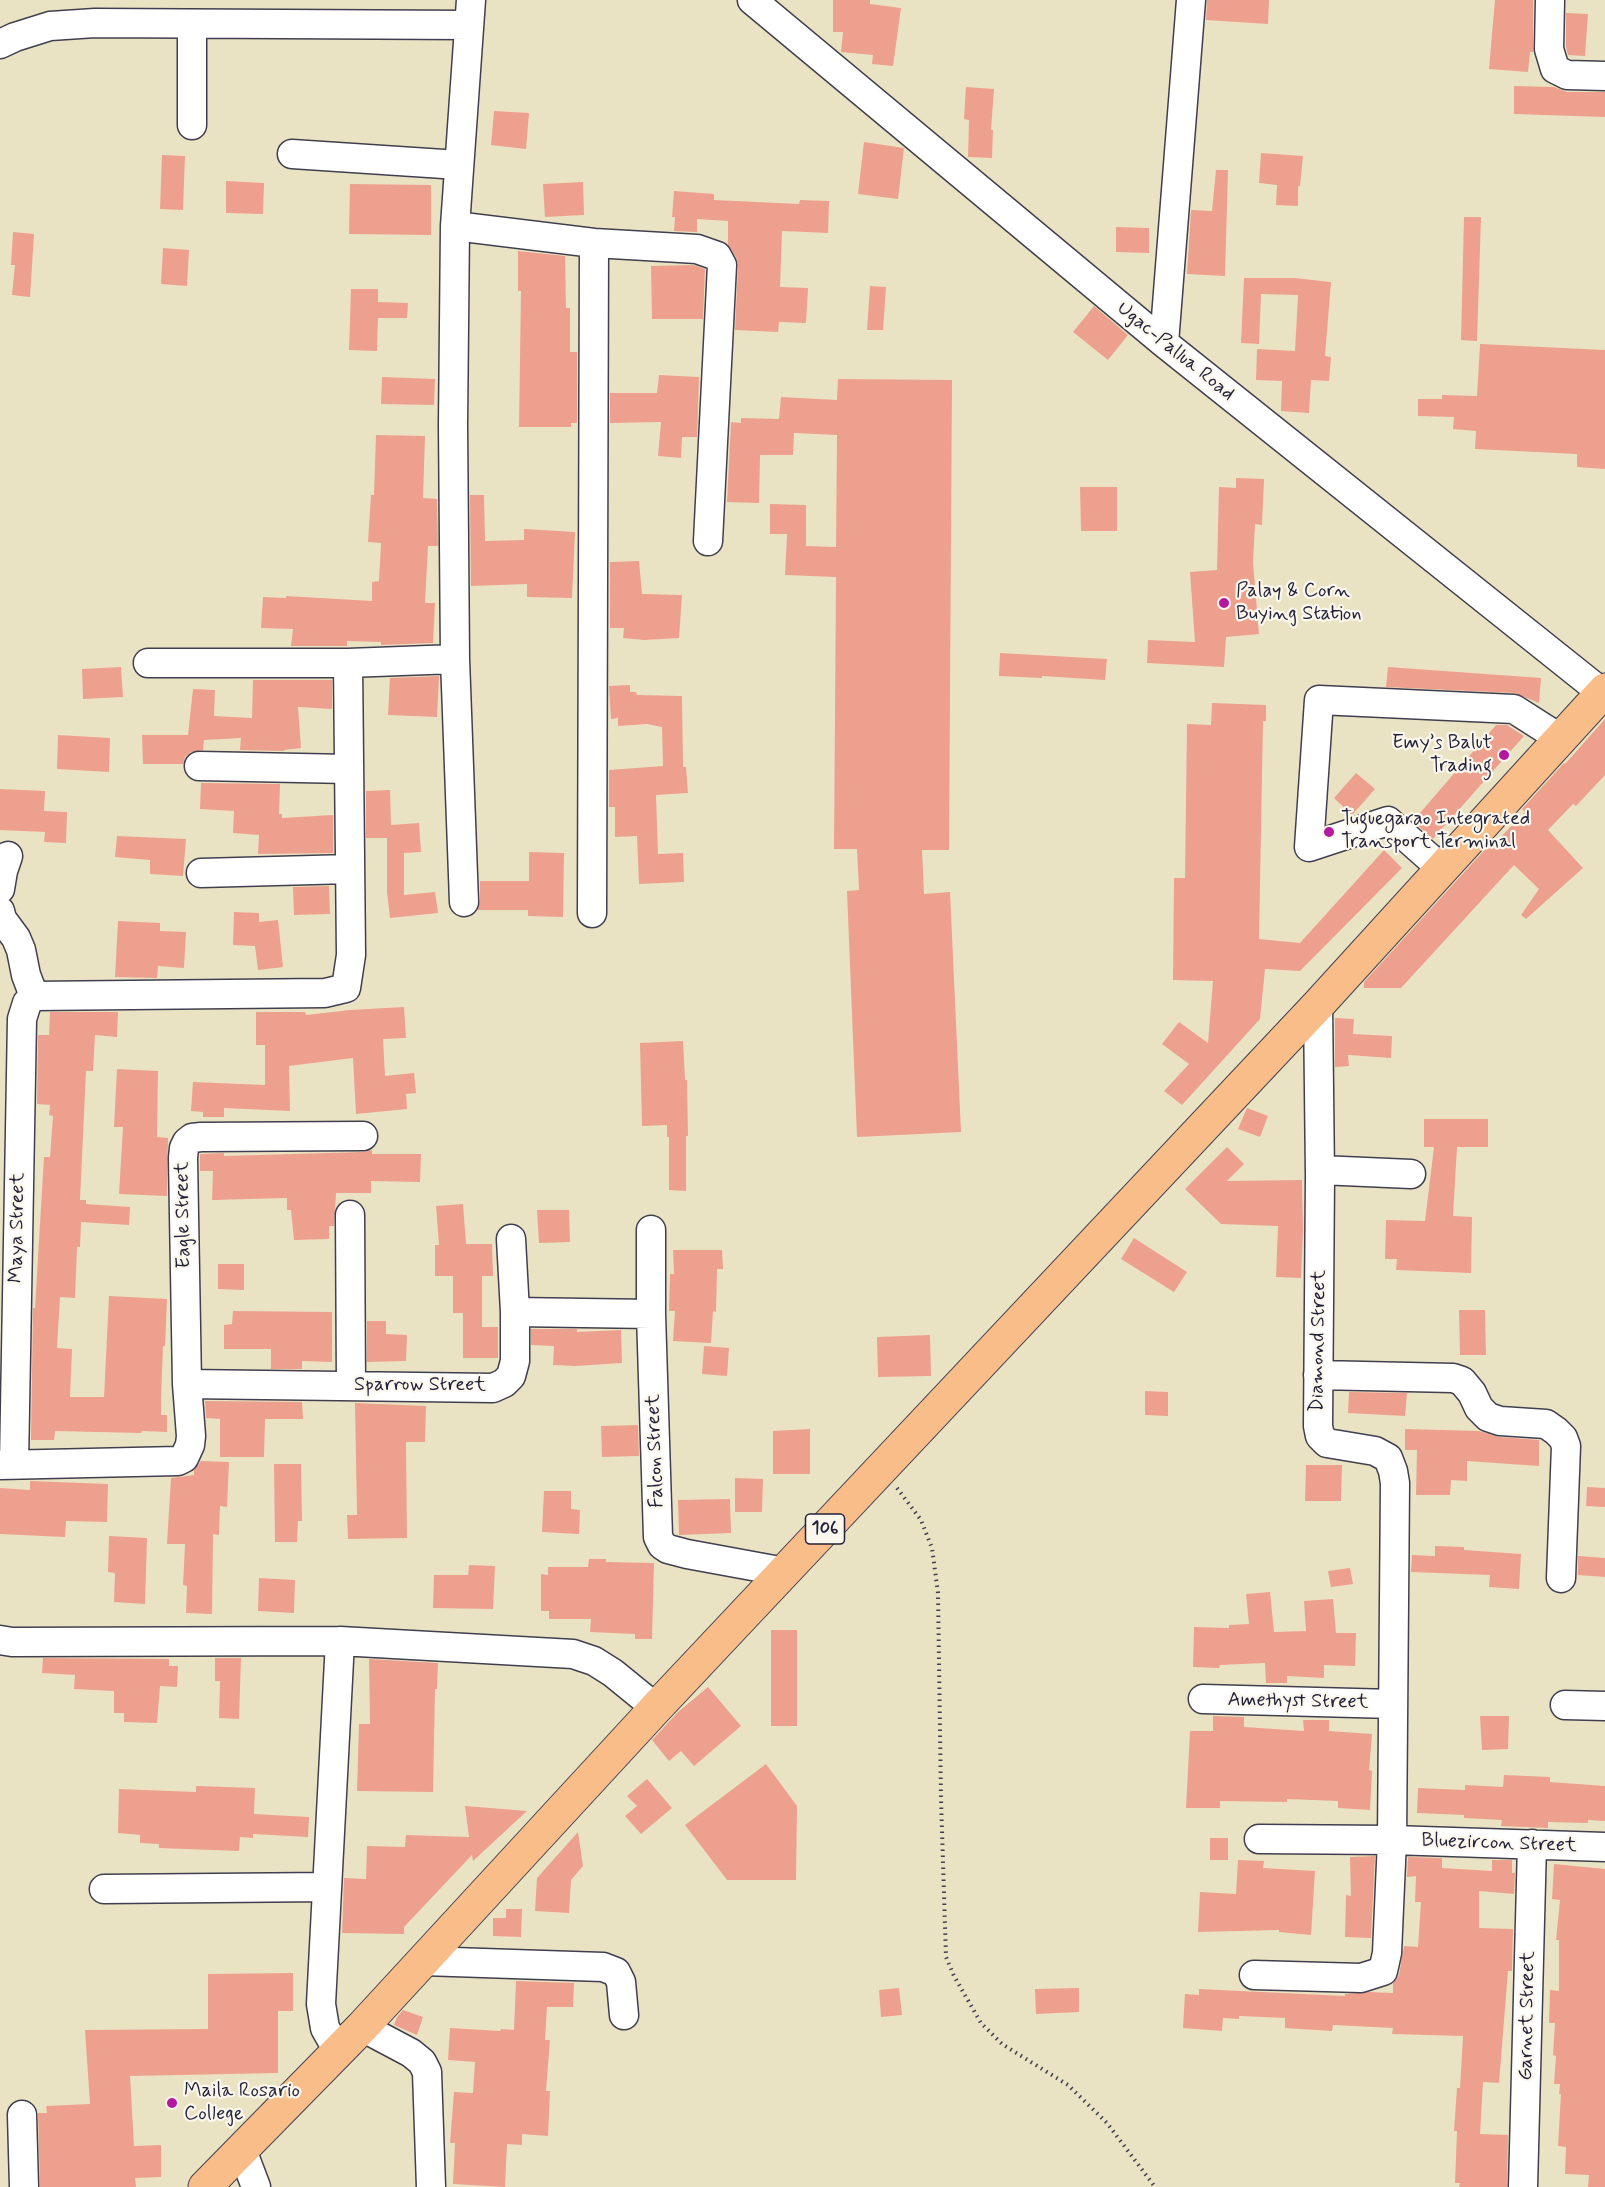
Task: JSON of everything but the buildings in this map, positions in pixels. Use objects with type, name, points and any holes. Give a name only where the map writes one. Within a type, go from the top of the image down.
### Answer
[{"type":"highway","name":"106","points":[[205,2187],[362,2027],[656,1708],[1317,1005],[1604,693]]},
{"type":"street","name":"Ugac-Pallua Road","points":[[752,0],[1164,343],[1604,693]]},
{"type":"street","points":[[1164,343],[1191,0]]},
{"type":"street","points":[[1550,0],[1549,49],[1555,69],[1567,75],[1605,76]]},
{"type":"street","points":[[0,44],[50,26],[95,23],[192,24],[470,12],[455,226],[453,425],[455,659],[464,902]]},
{"type":"street","points":[[192,24],[192,125]]},
{"type":"street","points":[[292,154],[459,165]]},
{"type":"street","points":[[455,226],[594,243],[697,249],[717,256],[722,265],[708,541]]},
{"type":"street","points":[[592,913],[594,243]]},
{"type":"street","points":[[148,663],[348,663],[455,659]]},
{"type":"street","points":[[0,911],[2,919],[16,938],[21,950],[26,975],[34,996],[325,993],[346,988],[351,955],[348,663]]},
{"type":"street","points":[[1442,869],[1388,821],[1310,847],[1319,700],[1514,709],[1561,740]]},
{"type":"street","points":[[199,766],[349,769]]},
{"type":"street","points":[[0,889],[8,856]]},
{"type":"street","points":[[201,873],[350,869]]},
{"type":"street","name":"Maya Street","points":[[7,1465],[22,1019],[27,1003],[34,996]]},
{"type":"street","name":"Diamond Street","points":[[1254,1975],[1360,1978],[1383,1971],[1388,1953],[1392,1840],[1395,1483],[1388,1458],[1375,1451],[1327,1443],[1320,1436],[1318,1426],[1320,1170],[1317,1005]]},
{"type":"street","name":"Eagle Street","points":[[7,1465],[178,1461],[184,1458],[190,1446],[183,1158],[187,1142],[192,1138],[201,1137],[363,1136]]},
{"type":"street","points":[[1320,1170],[1411,1174]]},
{"type":"street","points":[[350,1215],[351,1386]]},
{"type":"street","name":"Falcon Street","points":[[651,1230],[651,1314],[658,1537],[662,1545],[668,1549],[785,1572]]},
{"type":"street","name":"Sparrow Street","points":[[187,1384],[493,1388],[504,1383],[511,1376],[515,1361],[511,1239]]},
{"type":"street","points":[[515,1312],[651,1314]]},
{"type":"street","points":[[1318,1375],[1453,1378],[1462,1381],[1472,1393],[1479,1408],[1488,1417],[1546,1424],[1556,1431],[1563,1438],[1566,1446],[1561,1578]]},
{"type":"street","points":[[0,1640],[12,1642],[340,1641],[573,1654],[594,1661],[613,1673],[656,1708]]},
{"type":"street","points":[[338,2050],[325,2028],[321,2014],[340,1641]]},
{"type":"street","name":"Amethyst Street","points":[[1203,1700],[1393,1704]]},
{"type":"street","points":[[1565,1705],[1605,1706]]},
{"type":"street","name":"Bluezircon Street","points":[[1259,1839],[1392,1840],[1605,1847]]},
{"type":"street","name":"Garnet Street","points":[[1523,2187],[1532,1844]]},
{"type":"street","points":[[104,1889],[327,1887]]},
{"type":"street","points":[[423,1961],[603,1967],[616,1972],[621,1982],[624,2015]]},
{"type":"street","points":[[362,2027],[411,2053],[422,2062],[427,2072],[431,2187]]},
{"type":"street","points":[[22,2115],[24,2187]]},
{"type":"street","points":[[242,2150],[256,2187]]},
{"type":"path","points":[[882,1469],[921,1520],[932,1548],[935,1570],[938,1593],[946,1957],[954,1976],[981,2023],[1002,2044],[1068,2085],[1107,2123],[1155,2187]]},
{"type":"place","name":"Palay & Corn Buying Station","points":[[1224,603]]},
{"type":"place","name":"Emy’s Balut Trading","points":[[1504,755]]},
{"type":"place","name":"Tuguegarao Integrated Transport Terminal","points":[[1329,832]]},
{"type":"place","name":"Maila Rosario College","points":[[172,2103]]}]
